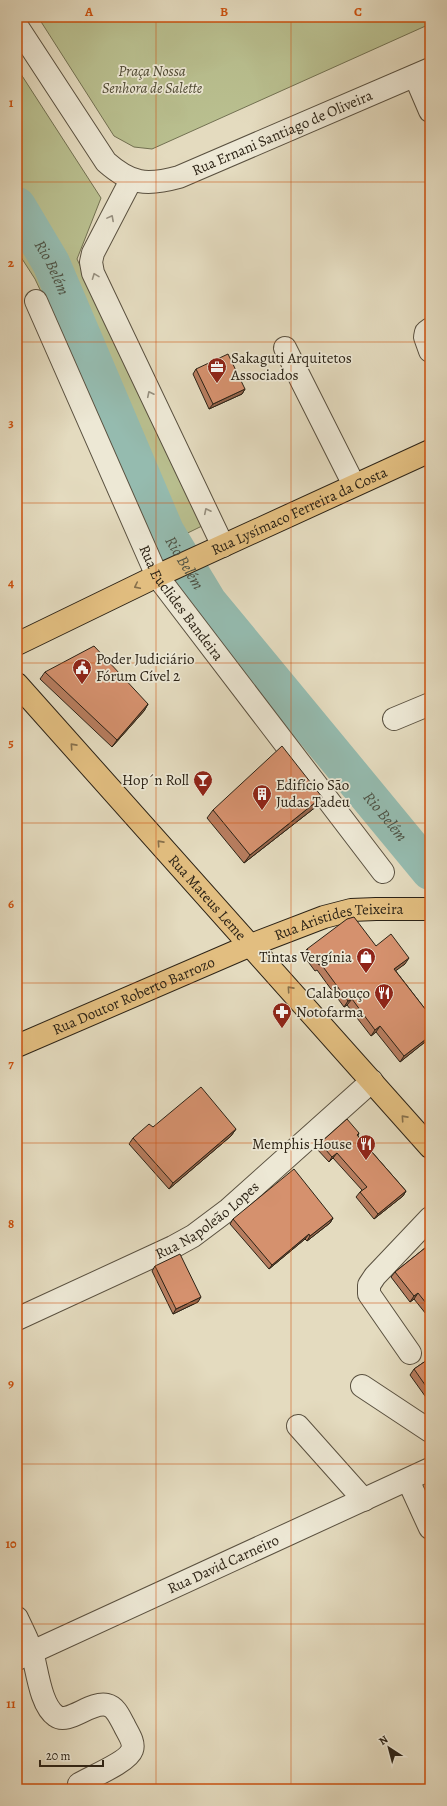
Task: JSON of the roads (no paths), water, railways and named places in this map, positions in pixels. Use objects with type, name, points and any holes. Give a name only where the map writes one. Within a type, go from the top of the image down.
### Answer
[{"type":"main road","name":"Rua Lysímaco Ferreira da Costa","points":[[17,644],[165,573],[430,450]]},
{"type":"main road","name":"Rua Mateus Leme","points":[[17,684],[430,1147]]},
{"type":"main road","name":"Rua Aristides Teixeira","points":[[251,945],[324,917],[351,910],[376,908],[429,910]]},
{"type":"main road","name":"Rua Doutor Roberto Barrozo","points":[[17,1046],[251,945]]},
{"type":"street","points":[[17,26],[106,162],[119,174],[131,180],[93,253],[91,262],[93,273],[224,546]]},
{"type":"street","points":[[422,73],[430,111]]},
{"type":"street","name":"Rua Ernani Santiago de Oliveira","points":[[131,180],[145,183],[161,182],[178,178],[422,73]]},
{"type":"street","name":"Rua Euclides Bandeira","points":[[36,301],[165,573],[383,872]]},
{"type":"street","points":[[430,329],[426,332],[425,337],[430,350]]},
{"type":"street","points":[[285,348],[354,485]]},
{"type":"street","points":[[394,719],[430,704]]},
{"type":"street","name":"Rua Napoleão Lopes","points":[[17,1319],[173,1247],[193,1236],[229,1209],[372,1081]]},
{"type":"street","points":[[410,1353],[369,1294],[369,1285],[375,1276],[430,1218]]},
{"type":"street","points":[[362,1386],[430,1431]]},
{"type":"street","points":[[298,1426],[364,1500]]},
{"type":"street","name":"Rua David Carneiro","points":[[24,1656],[430,1469]]},
{"type":"street","points":[[408,1480],[430,1528]]},
{"type":"street","points":[[17,1618],[24,1656],[40,1686],[51,1712],[56,1717],[64,1719],[99,1704],[108,1705],[116,1710],[132,1742],[132,1750],[128,1758],[79,1784]]},
{"type":"waterway","name":"Rio Belém","points":[[17,206],[51,263],[165,531],[208,602],[430,871]]},
{"type":"place","name":"Sakaguti Arquitetos Associados","points":[[217,384]]},
{"type":"place","name":"Poder Judiciário Fórum Cível 2","points":[[82,685]]},
{"type":"place","name":"Hop´n Roll","points":[[203,797]]},
{"type":"place","name":"Edifício São Judas Tadeu","points":[[262,811]]},
{"type":"place","name":"Tintas Vergínia","points":[[366,974]]},
{"type":"place","name":"Calabouço","points":[[384,1010]]},
{"type":"place","name":"Notofarma","points":[[282,1029]]},
{"type":"place","name":"Memphis House","points":[[366,1161]]},
{"type":"park label","name":"Praça Nossa Senhora de Salette","points":[[152,80]]}]
